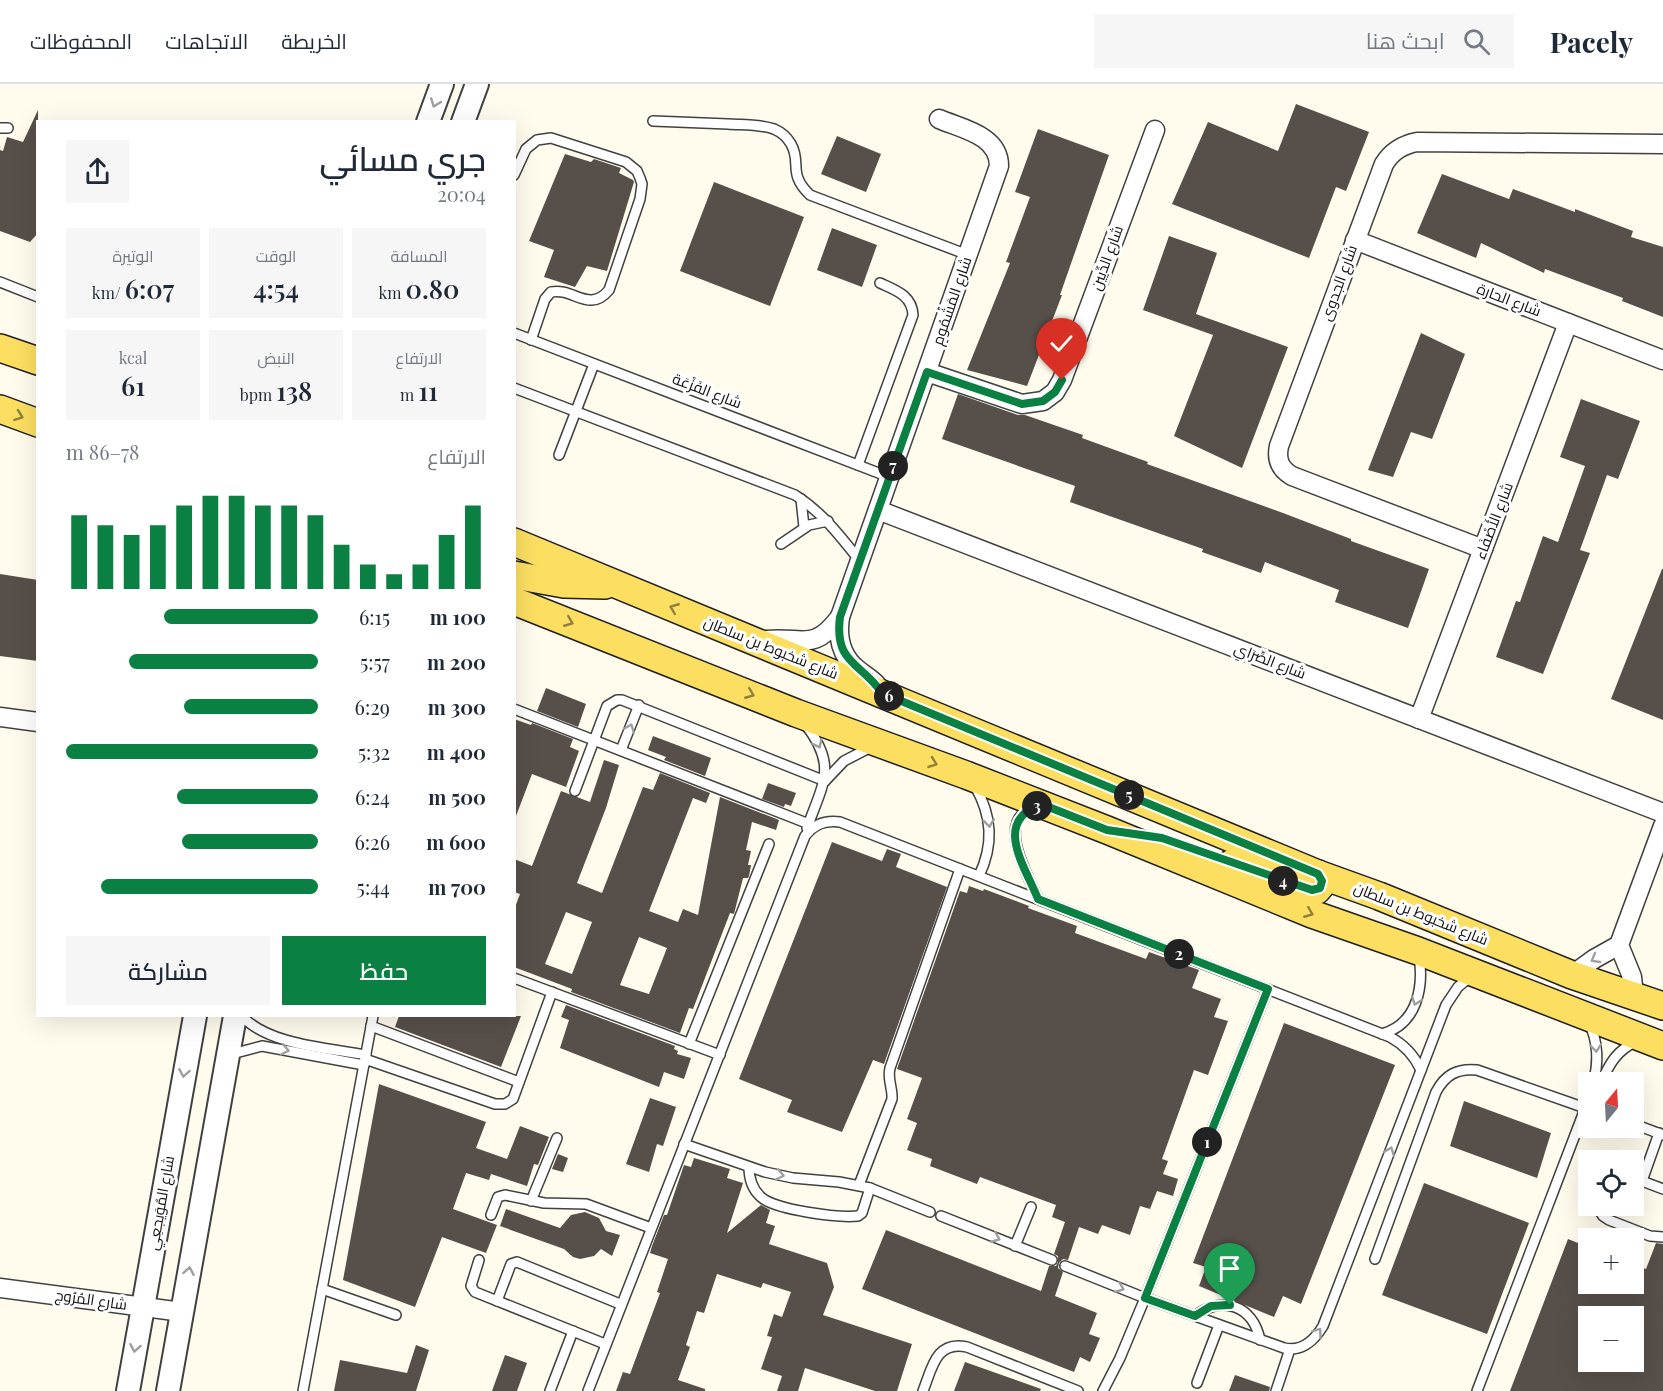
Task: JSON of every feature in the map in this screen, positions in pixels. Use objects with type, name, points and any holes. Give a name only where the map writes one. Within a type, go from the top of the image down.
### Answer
[{"type":"main road","points":[[0,348],[36,360]]},
{"type":"main road","points":[[0,409],[36,422]]},
{"type":"main road","name":"شارع شخبوط بن سلطان","points":[[516,543],[1318,874],[1379,896],[1572,975],[1663,1006]]},
{"type":"main road","points":[[516,575],[564,584],[615,585]]},
{"type":"main road","points":[[516,602],[796,713],[1041,804],[1328,921],[1409,948],[1654,1042]]},
{"type":"main road","points":[[1107,830],[1162,838],[1312,890],[1317,890],[1322,884],[1318,874]]},
{"type":"main road","points":[[1409,948],[1394,940],[1393,932],[1400,926],[1410,927],[1602,999],[1663,1013]]},
{"type":"street","points":[[429,120],[442,84]]},
{"type":"street","points":[[464,120],[477,84]]},
{"type":"street","name":"شارع المَشْمُوم","points":[[882,693],[873,681],[857,669],[846,656],[839,638],[840,617],[997,173],[999,158],[992,144],[986,139],[939,119]]},
{"type":"street","name":"شارع الدِّيين","points":[[927,372],[1022,404],[1043,401],[1055,392],[1062,380],[1155,130]]},
{"type":"street","name":"شارع الجدوى","points":[[1483,549],[1292,476],[1286,472],[1278,460],[1279,446],[1384,164],[1394,151],[1408,143],[1425,141],[1663,144]]},
{"type":"street","name":"شارع الحارة","points":[[1355,240],[1663,360]]},
{"type":"street","name":"شارع الأَصْفَاء","points":[[1419,719],[1568,323]]},
{"type":"street","name":"شارع الصِّرَاي","points":[[878,510],[1663,813]]},
{"type":"street","name":"شارع المَشْمُوم","points":[[757,642],[770,639],[805,642],[825,633],[840,617]]},
{"type":"street","points":[[0,717],[36,722]]},
{"type":"street","points":[[1572,975],[1619,945],[1663,826]]},
{"type":"street","points":[[1619,945],[1632,977],[1634,995]]},
{"type":"street","name":"شارع المُوَيجعِي","points":[[128,1391],[195,1017]]},
{"type":"street","points":[[168,1391],[235,1017]]},
{"type":"street","name":"شارع المُرُوج","points":[[0,1288],[182,1312]]},
{"type":"lane","points":[[653,121],[756,125],[776,130],[790,143],[795,157],[795,173],[803,189],[810,195],[968,255]]},
{"type":"lane","points":[[516,171],[526,149],[537,140],[551,138],[626,162],[637,171],[642,184],[642,192],[609,290],[598,299],[592,300],[561,291],[552,292],[545,299],[531,340]]},
{"type":"lane","points":[[0,282],[36,296]]},
{"type":"lane","points":[[858,465],[913,315],[911,303],[903,294],[879,284]]},
{"type":"lane","name":"شارع الفَزْعَة","points":[[516,334],[889,477]]},
{"type":"lane","points":[[559,455],[594,364]]},
{"type":"lane","points":[[516,389],[780,488],[801,499],[828,521],[860,561]]},
{"type":"lane","points":[[801,499],[804,527]]},
{"type":"lane","points":[[781,544],[804,527],[828,521]]},
{"type":"lane","points":[[575,791],[607,706],[622,700],[825,780]]},
{"type":"lane","points":[[621,750],[639,705]]},
{"type":"lane","points":[[516,710],[809,824]]},
{"type":"lane","points":[[588,1391],[720,1056],[825,780],[824,756],[796,713]]},
{"type":"lane","points":[[825,780],[844,761],[856,753],[881,744]]},
{"type":"lane","points":[[966,775],[981,798],[990,824],[988,851],[979,876]]},
{"type":"lane","points":[[1038,899],[1014,833],[1022,813],[1041,804]]},
{"type":"lane","points":[[805,836],[817,825],[832,821],[840,822],[1399,1041],[1406,1047],[1421,1070]]},
{"type":"lane","points":[[689,1044],[769,844]]},
{"type":"lane","points":[[859,1185],[892,1099],[892,1088],[888,1079],[890,1068],[960,869]]},
{"type":"lane","points":[[1382,1034],[1401,1026],[1412,1012],[1419,996],[1421,981],[1409,948]]},
{"type":"lane","points":[[1065,1266],[1260,1340],[1290,1349],[1297,1349],[1307,1344],[1315,1338],[1323,1326],[1451,996],[1466,979],[1476,973]]},
{"type":"lane","points":[[516,979],[720,1056]]},
{"type":"lane","points":[[1103,1391],[1120,1358],[1145,1298],[1268,989]]},
{"type":"lane","points":[[243,1017],[250,1024],[273,1037],[365,1060],[500,1105],[513,1099],[552,992]]},
{"type":"lane","points":[[1585,1015],[1591,1026],[1597,1051],[1596,1072]]},
{"type":"lane","points":[[303,1391],[373,1017]]},
{"type":"lane","points":[[371,1026],[519,1082]]},
{"type":"lane","points":[[1605,1072],[1618,1053],[1625,1047],[1654,1042]]},
{"type":"lane","points":[[228,1055],[262,1046],[365,1060]]},
{"type":"lane","points":[[1375,1259],[1436,1092],[1448,1076],[1467,1069],[1477,1070],[1578,1103]]},
{"type":"lane","points":[[1644,1128],[1661,1134],[1644,1167]]},
{"type":"lane","points":[[1477,1391],[1578,1132]]},
{"type":"lane","points":[[531,1201],[557,1137]]},
{"type":"lane","points":[[684,1144],[749,1167],[793,1178],[870,1188],[930,1212]]},
{"type":"lane","points":[[749,1167],[752,1185],[762,1198],[775,1205],[803,1211],[844,1217],[858,1216],[862,1213],[870,1188]]},
{"type":"lane","points":[[1644,1181],[1663,1189]]},
{"type":"lane","points":[[491,1215],[501,1195],[531,1201],[586,1204],[651,1228]]},
{"type":"lane","points":[[1015,1246],[1031,1207]]},
{"type":"lane","points":[[941,1216],[1052,1260]]},
{"type":"lane","points":[[1603,1216],[1650,1236],[1663,1237]]},
{"type":"lane","points":[[479,1260],[471,1286],[472,1290],[605,1344]]},
{"type":"lane","points":[[497,1301],[512,1264],[517,1262],[621,1304]]},
{"type":"lane","points":[[322,1288],[396,1315]]},
{"type":"lane","points":[[1195,1316],[1211,1306],[1220,1305],[1239,1309],[1254,1322],[1260,1340]]},
{"type":"lane","points":[[1197,1383],[1220,1325]]},
{"type":"lane","points":[[550,1391],[573,1331]]},
{"type":"lane","points":[[923,1391],[936,1358],[944,1350],[955,1346],[967,1347],[1078,1391]]},
{"type":"lane","points":[[1276,1391],[1290,1349]]},
{"type":"building","points":[[1296,104],[1369,132],[1346,191],[1336,187],[1309,258],[1172,204],[1208,122],[1278,151]]},
{"type":"building","points":[[38,110],[38,120],[36,120],[36,235],[30,242],[0,231],[0,150],[3,151],[7,137],[23,142]]},
{"type":"building","points":[[1038,129],[1109,155],[1060,295],[1062,295],[1027,386],[967,370],[1010,263],[1006,262],[1030,197],[1015,192]]},
{"type":"building","points":[[837,136],[881,154],[866,192],[821,174]]},
{"type":"building","points":[[565,154],[591,162],[594,159],[621,168],[619,173],[634,182],[607,271],[587,266],[575,287],[544,277],[554,250],[529,241]]},
{"type":"building","points":[[1442,174],[1509,199],[1513,189],[1575,212],[1575,209],[1633,231],[1631,237],[1663,247],[1663,317],[1622,301],[1623,298],[1545,269],[1544,273],[1481,243],[1476,258],[1417,233]]},
{"type":"building","points":[[714,182],[804,217],[770,306],[680,271]]},
{"type":"building","points":[[832,228],[877,245],[862,287],[817,270]]},
{"type":"building","points":[[1169,236],[1217,253],[1196,314],[1288,347],[1242,468],[1174,436],[1213,335],[1143,310]]},
{"type":"building","points":[[1421,333],[1465,354],[1432,439],[1411,432],[1393,477],[1368,470]]},
{"type":"building","points":[[958,394],[1083,435],[1082,438],[1148,462],[1147,464],[1429,569],[1408,628],[1335,602],[1339,590],[1265,562],[1261,573],[1202,552],[1203,549],[1070,502],[1075,486],[942,439]]},
{"type":"building","points":[[1581,399],[1640,421],[1618,479],[1607,475],[1580,550],[1590,553],[1543,674],[1496,657],[1516,601],[1520,602],[1543,536],[1558,542],[1585,466],[1560,457]]},
{"type":"building","points":[[1663,569],[1663,720],[1611,699]]},
{"type":"building","points":[[0,574],[36,580],[36,661],[0,656]]},
{"type":"building","points":[[546,688],[586,704],[578,727],[537,711]]},
{"type":"building","points":[[516,720],[531,725],[532,723],[573,739],[570,747],[579,751],[566,787],[532,774],[516,816]]},
{"type":"building","points":[[653,736],[711,758],[705,776],[664,760],[666,757],[648,750]]},
{"type":"building","points":[[604,760],[619,765],[606,808],[577,883],[602,893],[643,787],[653,790],[660,773],[710,793],[706,803],[693,798],[649,911],[678,922],[683,909],[698,915],[720,797],[779,820],[776,830],[752,822],[746,850],[751,851],[748,865],[751,865],[749,876],[743,878],[734,914],[730,913],[693,1009],[689,1008],[680,1033],[571,992],[572,989],[516,968],[516,905],[520,894],[516,893],[516,860],[532,866],[561,791],[590,802]],"holes":[[[566,912],[592,922],[572,974],[545,964]],[[639,937],[667,948],[649,994],[620,985]]]},
{"type":"building","points":[[768,783],[796,793],[791,806],[785,804],[784,807],[762,799]]},
{"type":"building","points":[[832,842],[882,861],[887,849],[901,854],[896,867],[947,887],[884,1064],[873,1060],[842,1132],[787,1112],[792,1100],[739,1079]]},
{"type":"building","points":[[969,886],[983,891],[984,889],[1029,906],[1028,908],[1077,926],[1075,933],[1146,959],[1149,952],[1199,970],[1192,988],[1221,999],[1214,1017],[1228,1021],[1208,1075],[1194,1070],[1162,1159],[1168,1161],[1163,1174],[1178,1179],[1173,1196],[1157,1191],[1150,1209],[1140,1206],[1130,1235],[1102,1225],[1098,1234],[1079,1227],[1068,1260],[1063,1259],[1059,1263],[1058,1268],[1063,1272],[1055,1296],[1097,1313],[1089,1334],[1100,1338],[1090,1362],[1080,1357],[1074,1372],[862,1289],[886,1230],[1041,1291],[1049,1266],[1056,1266],[1058,1262],[1058,1256],[1054,1254],[1065,1222],[1052,1217],[1056,1205],[980,1177],[977,1184],[930,1166],[932,1159],[907,1150],[917,1123],[907,1119],[922,1078],[897,1069],[960,891],[967,893]]},
{"type":"building","points":[[566,1005],[675,1046],[677,1054],[691,1058],[684,1079],[664,1072],[659,1087],[560,1048],[569,1020],[561,1017]]},
{"type":"building","points":[[521,1016],[501,1067],[395,1027],[399,1017]]},
{"type":"building","points":[[1284,1023],[1395,1065],[1301,1304],[1283,1296],[1274,1317],[1199,1286],[1206,1267],[1193,1263]]},
{"type":"building","points":[[379,1084],[486,1122],[476,1148],[507,1159],[520,1126],[549,1137],[538,1165],[534,1164],[527,1186],[491,1174],[489,1180],[466,1173],[453,1209],[497,1225],[486,1253],[442,1237],[415,1307],[343,1280]]},
{"type":"building","points":[[650,1098],[676,1107],[663,1146],[657,1144],[649,1172],[626,1164]]},
{"type":"building","points":[[1464,1101],[1551,1133],[1537,1178],[1450,1146]]},
{"type":"building","points":[[558,1154],[568,1158],[563,1172],[552,1169]]},
{"type":"building","points":[[694,1158],[730,1169],[727,1178],[743,1183],[727,1233],[761,1205],[770,1210],[766,1223],[775,1226],[769,1244],[827,1263],[834,1287],[823,1315],[912,1344],[897,1391],[875,1391],[805,1368],[798,1391],[777,1391],[782,1376],[761,1369],[772,1337],[767,1336],[774,1314],[782,1317],[791,1292],[763,1283],[761,1288],[717,1274],[704,1313],[697,1311],[686,1345],[690,1347],[678,1380],[705,1389],[705,1391],[616,1391],[623,1372],[630,1374],[660,1293],[657,1292],[668,1259],[650,1253],[652,1246],[664,1215],[667,1215],[684,1165],[691,1167]]},
{"type":"building","points":[[1424,1183],[1529,1223],[1487,1334],[1382,1295]]},
{"type":"building","points":[[506,1209],[560,1228],[571,1215],[585,1212],[599,1218],[606,1231],[620,1235],[612,1256],[601,1249],[594,1256],[580,1259],[573,1257],[564,1249],[500,1226]]},
{"type":"building","points":[[1568,1239],[1578,1243],[1578,1294],[1644,1294],[1644,1268],[1646,1269],[1656,1243],[1663,1244],[1663,1391],[1510,1391]]},
{"type":"building","points":[[416,1345],[429,1350],[416,1391],[334,1391],[340,1360],[407,1373]]},
{"type":"building","points":[[505,1355],[527,1363],[517,1391],[492,1391]]},
{"type":"building","points":[[965,1362],[1041,1389],[1040,1391],[954,1391]]},
{"type":"building","points":[[1235,1375],[1270,1387],[1269,1391],[1229,1391]]},
{"type":"route","points":[[1062,380],[1055,392],[1043,401],[1022,404],[927,372],[840,617],[839,638],[842,649],[851,663],[873,681],[882,693],[1321,877],[1322,884],[1317,890],[1300,887],[1162,838],[1107,830],[1041,804],[1022,813],[1015,826],[1015,841],[1038,899],[1268,989],[1145,1298],[1195,1316],[1211,1306],[1230,1305]]}]
